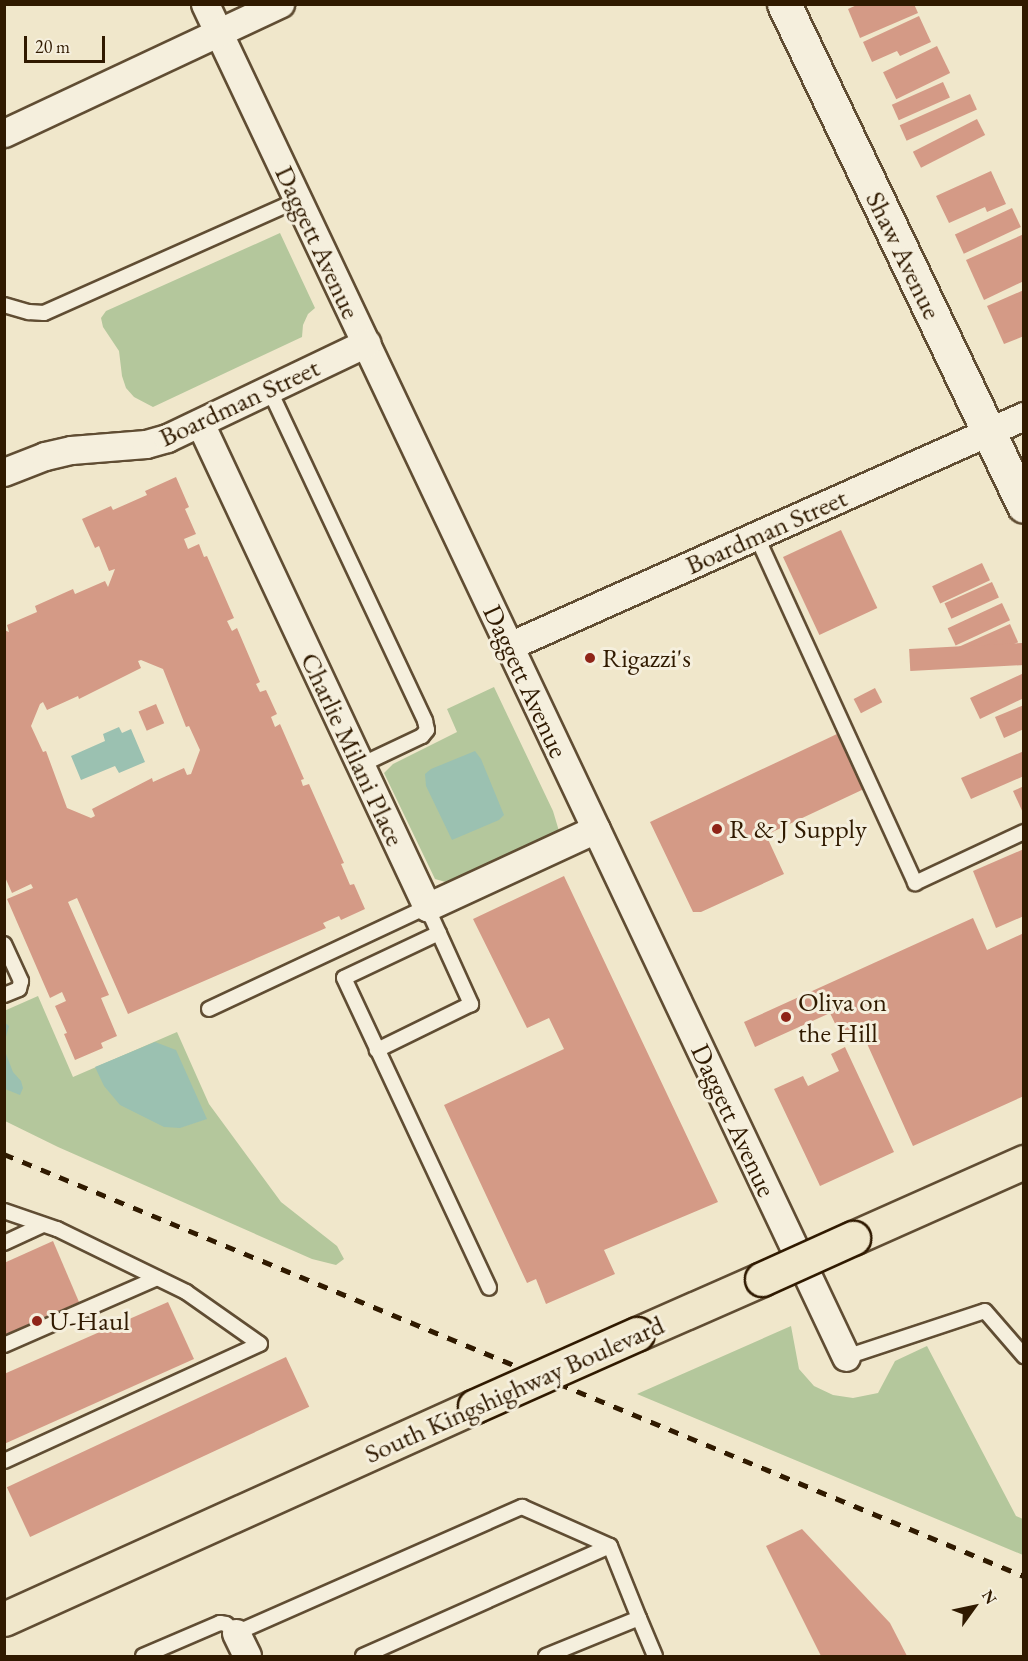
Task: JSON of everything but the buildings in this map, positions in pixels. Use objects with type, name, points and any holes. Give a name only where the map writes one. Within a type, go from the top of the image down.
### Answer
[{"type":"main road","name":"South Kingshighway Boulevard","points":[[4,1619],[1023,1162]]},
{"type":"street","name":"Daggett Avenue","points":[[206,4],[846,1357]]},
{"type":"street","points":[[4,133],[280,4]]},
{"type":"street","name":"Shaw Avenue","points":[[784,4],[1023,506]]},
{"type":"street","name":"Boardman Street","points":[[4,472],[62,452],[146,444],[200,423],[366,343]]},
{"type":"street","name":"Boardman Street","points":[[509,646],[1023,416]]},
{"type":"street","name":"Charlie Milani Place","points":[[200,423],[427,907]]},
{"type":"street","points":[[427,907],[596,829]]},
{"type":"lane","points":[[4,305],[29,312],[44,313],[298,200]]},
{"type":"lane","points":[[269,389],[425,721],[427,730],[422,736],[361,765]]},
{"type":"lane","points":[[756,536],[915,882],[1023,832]]},
{"type":"lane","points":[[209,1009],[427,907],[471,1004],[377,1050]]},
{"type":"lane","points":[[439,933],[344,978],[489,1288]]},
{"type":"lane","points":[[4,944],[21,981],[19,989],[4,995]]},
{"type":"lane","points":[[4,1211],[57,1229],[186,1292],[260,1344],[4,1461]]},
{"type":"lane","points":[[4,1243],[43,1225]]},
{"type":"lane","points":[[4,1345],[157,1278]]},
{"type":"lane","points":[[846,1357],[985,1311],[1023,1356]]},
{"type":"lane","points":[[143,1656],[220,1623],[241,1645],[522,1507],[610,1546],[655,1656]]},
{"type":"lane","points":[[363,1656],[610,1546]]},
{"type":"lane","points":[[546,1656],[639,1618]]},
{"type":"shaded area","points":[[280,233],[315,308],[308,314],[303,325],[302,337],[153,407],[134,397],[126,388],[122,376],[119,351],[103,327],[101,318],[106,311]]},
{"type":"shaded area","points":[[494,687],[553,811],[559,831],[449,883],[435,879],[384,773],[393,764],[457,732],[447,709]]},
{"type":"shaded area","points":[[119,727],[122,733],[131,729],[145,762],[119,773],[115,766],[81,780],[71,756],[105,741],[103,734]]},
{"type":"shaded area","points":[[475,751],[481,759],[504,815],[499,820],[452,840],[426,786],[425,774],[431,769]]},
{"type":"shaded area","points":[[38,996],[73,1077],[177,1032],[209,1104],[281,1202],[337,1246],[344,1259],[336,1265],[312,1259],[58,1147],[5,1121],[4,1011]]},
{"type":"shaded area","points":[[4,1022],[9,1026],[6,1037],[6,1054],[13,1072],[21,1081],[23,1088],[20,1095],[5,1089]]},
{"type":"shaded area","points":[[155,1042],[176,1050],[207,1119],[180,1128],[164,1127],[120,1105],[104,1086],[95,1067]]},
{"type":"shaded area","points":[[791,1326],[799,1369],[814,1386],[833,1395],[853,1398],[878,1393],[895,1361],[927,1346],[1016,1516],[1023,1519],[1023,1555],[637,1394]]},
{"type":"railway","points":[[4,1154],[1024,1576]]},
{"type":"place","name":"Rigazzi's","points":[[590,658]]},
{"type":"place","name":"R & J Supply","points":[[717,829]]},
{"type":"place","name":"Oliva on the Hill","points":[[786,1017]]},
{"type":"place","name":"U-Haul","points":[[37,1321]]}]
